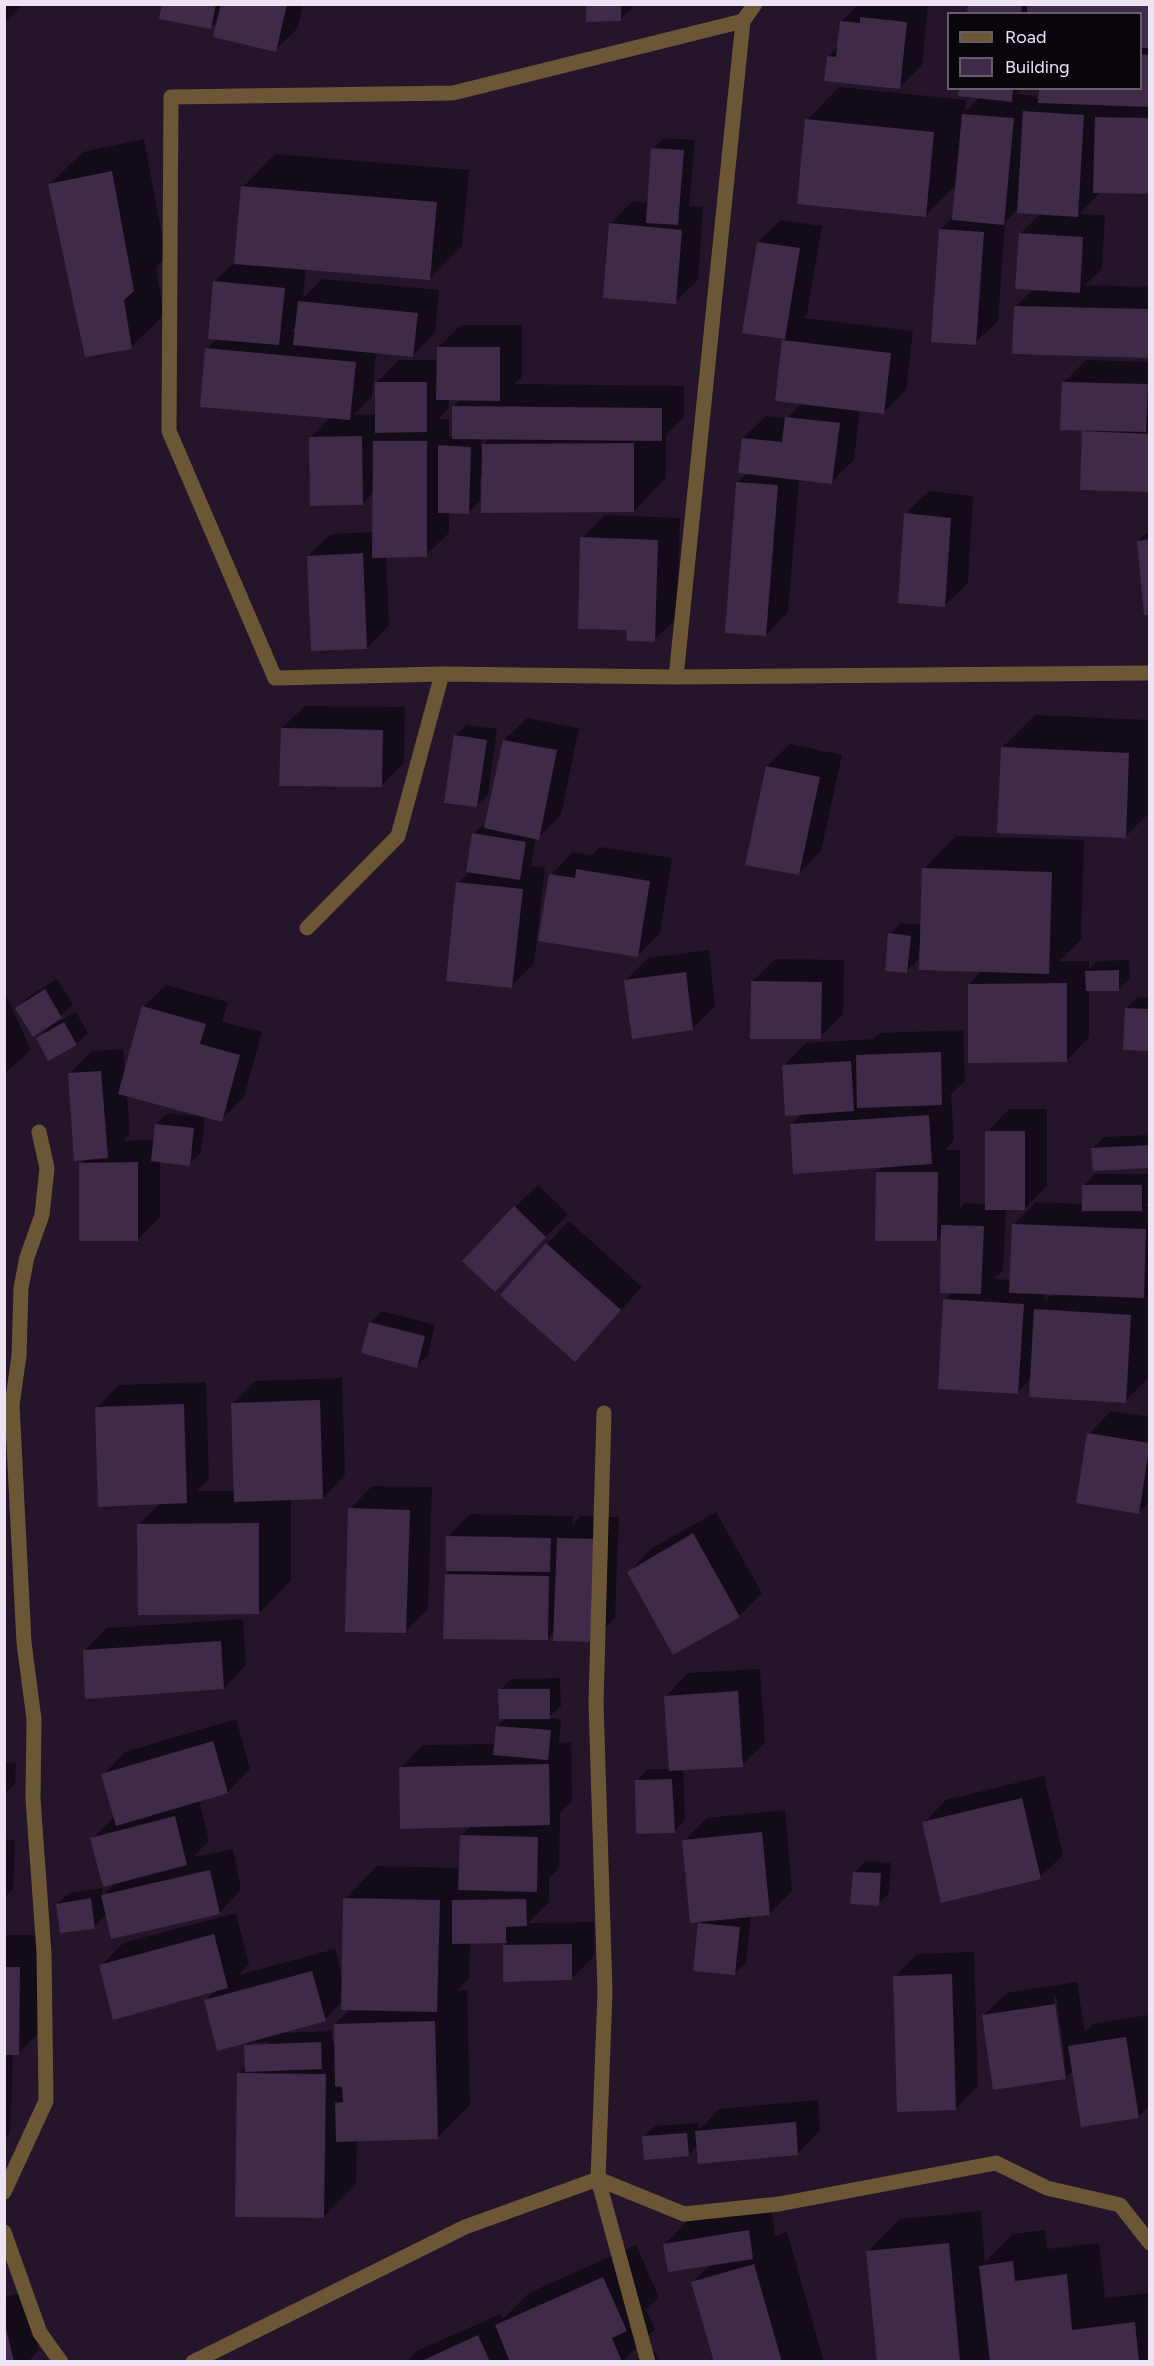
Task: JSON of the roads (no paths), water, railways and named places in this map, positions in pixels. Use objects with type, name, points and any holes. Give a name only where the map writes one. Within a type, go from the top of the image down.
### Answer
[{"type":"street","points":[[676,677],[743,21],[755,4]]},
{"type":"street","points":[[743,21],[453,93],[171,97],[169,431],[275,678],[442,674],[676,677],[1149,673]]},
{"type":"street","points":[[307,928],[398,836],[442,674]]},
{"type":"street","points":[[4,2192],[46,2101],[44,1952],[33,1799],[34,1719],[24,1643],[12,1405],[19,1356],[21,1288],[27,1257],[42,1215],[47,1168],[39,1132]]},
{"type":"street","points":[[604,1413],[596,1703],[605,1992],[598,2179],[648,2361]]},
{"type":"street","points":[[193,2361],[465,2227],[598,2179],[684,2214],[779,2204],[996,2163],[1047,2188],[1120,2205],[1149,2243]]},
{"type":"street","points":[[4,2232],[40,2333],[61,2361]]}]
